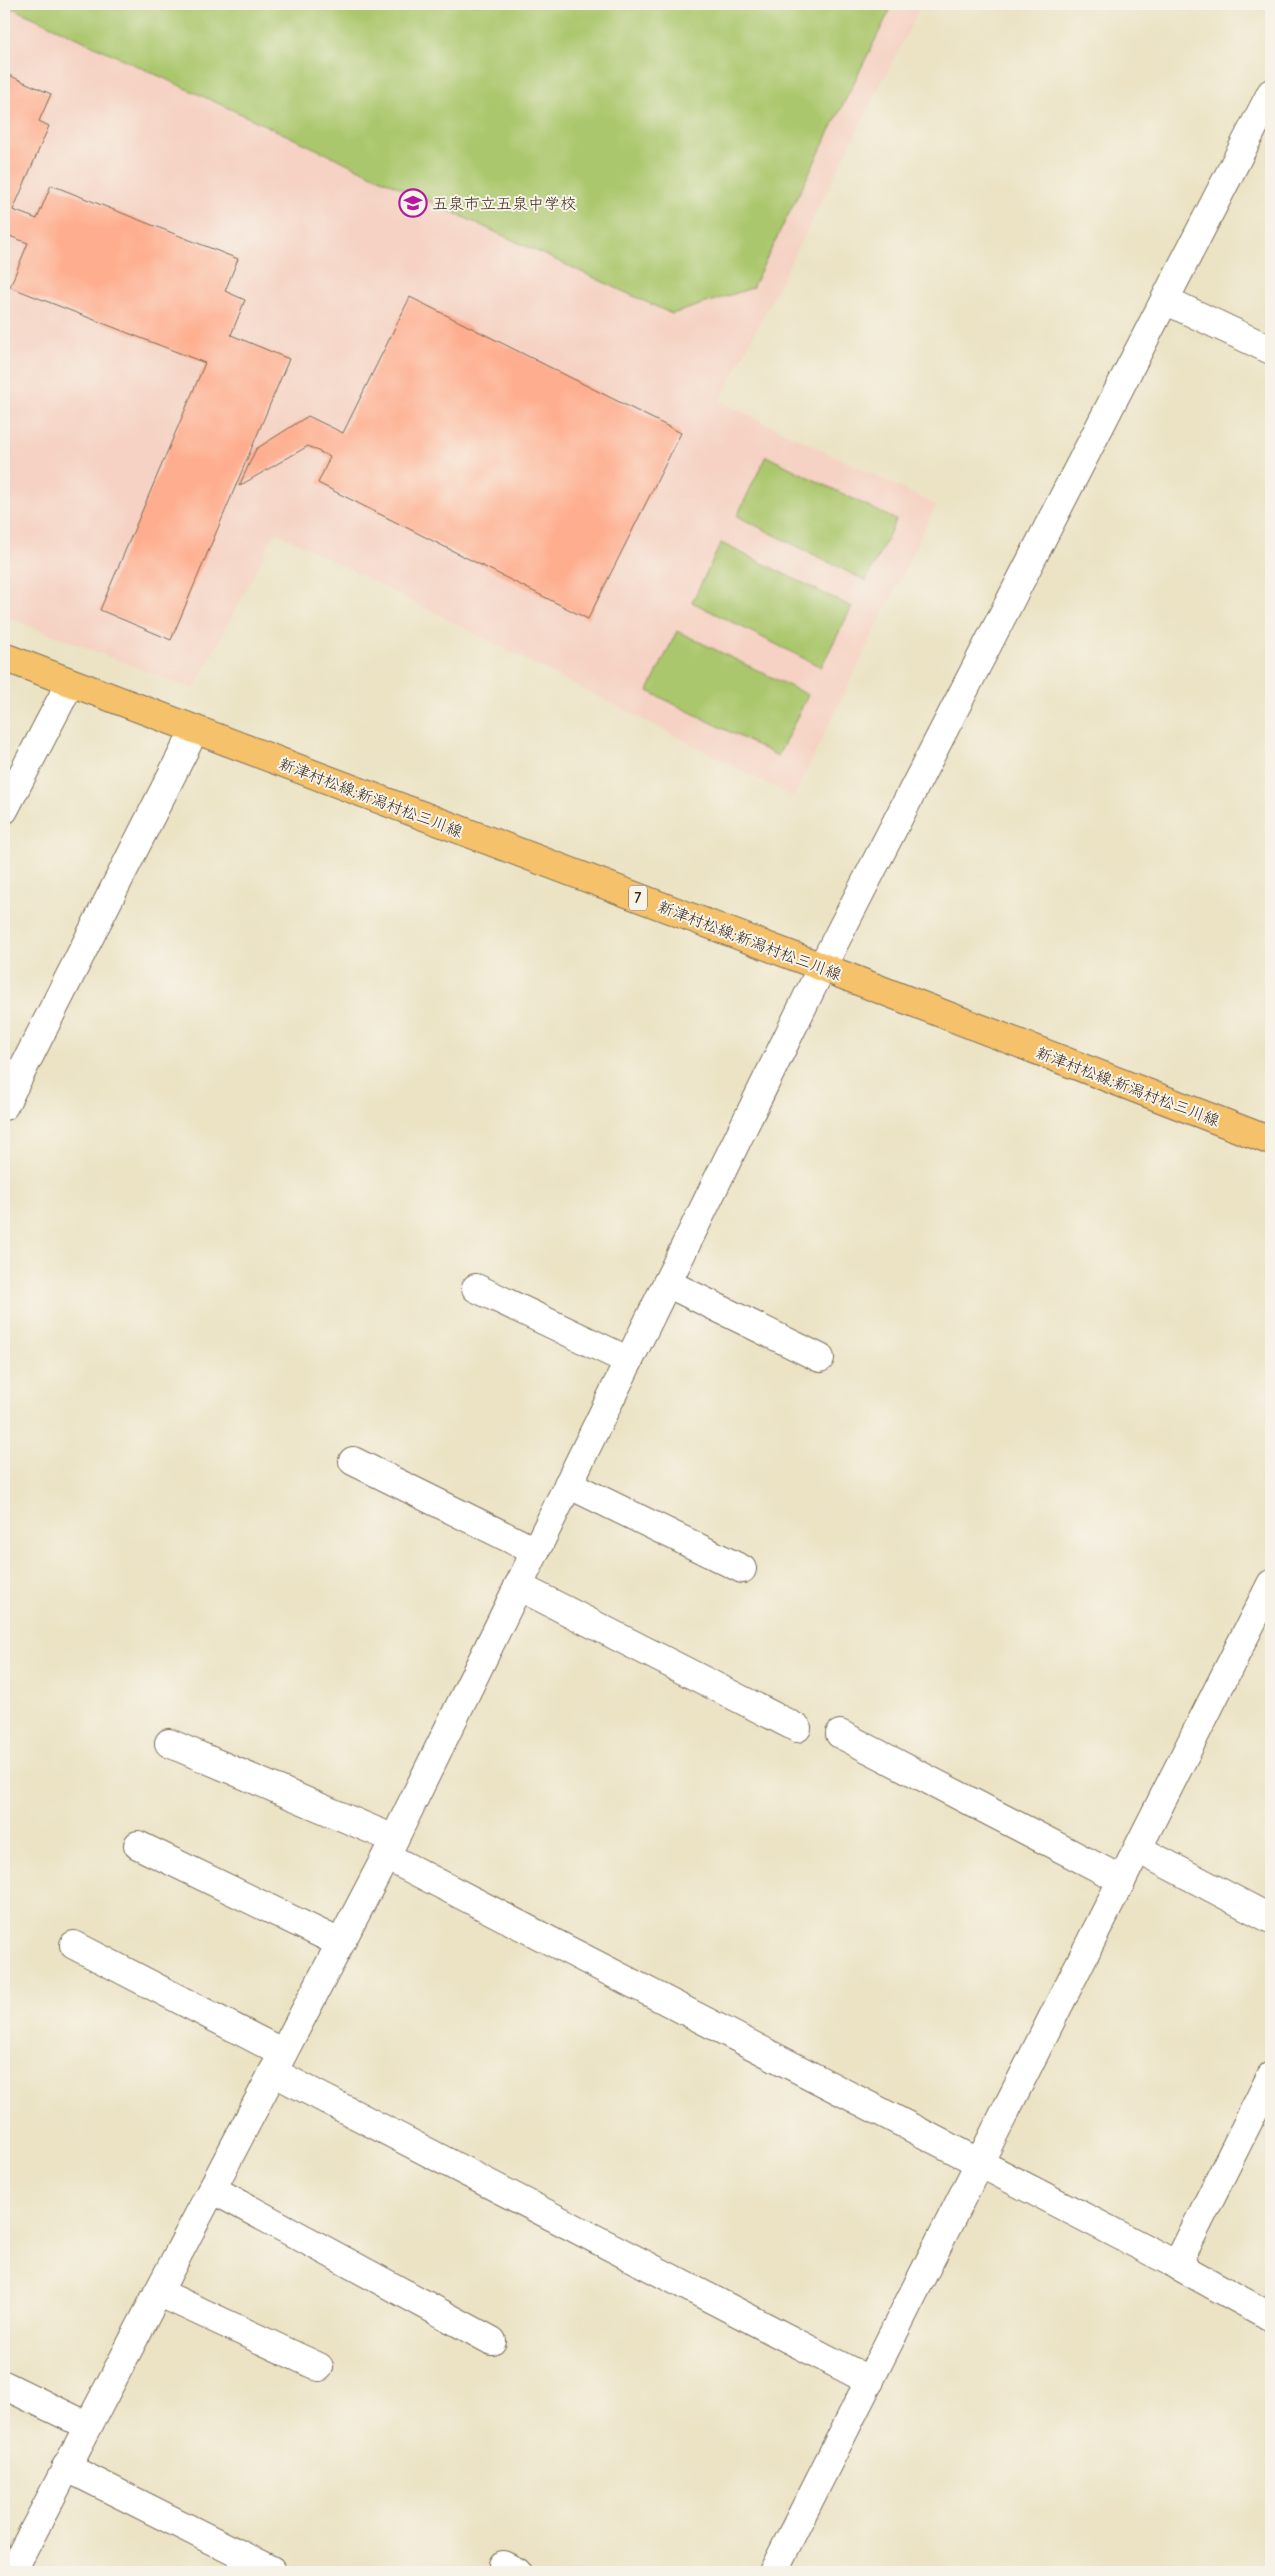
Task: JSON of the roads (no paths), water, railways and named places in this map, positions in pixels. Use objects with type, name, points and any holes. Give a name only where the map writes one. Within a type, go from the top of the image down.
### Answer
[{"type":"main road","name":"新津村松線;新潟村松三川線","points":[[4,657],[194,731],[822,967],[1271,1141]]},
{"type":"street","points":[[12,2572],[390,1847],[822,967],[1165,300],[1267,110]]},
{"type":"street","points":[[1165,300],[1271,350]]},
{"type":"street","points":[[4,810],[70,683]]},
{"type":"street","points":[[4,1106],[194,731]]},
{"type":"street","points":[[667,1283],[820,1358]]},
{"type":"street","points":[[476,1288],[629,1360]]},
{"type":"street","points":[[353,1461],[535,1551]]},
{"type":"street","points":[[568,1484],[742,1569]]},
{"type":"street","points":[[518,1586],[798,1728]]},
{"type":"street","points":[[773,2572],[1270,1589]]},
{"type":"street","points":[[840,1734],[1122,1880]]},
{"type":"street","points":[[170,1743],[390,1847],[979,2162],[1177,2265],[1271,2317]]},
{"type":"street","points":[[138,1845],[340,1944]]},
{"type":"street","points":[[1138,1849],[1271,1919]]},
{"type":"street","points":[[74,1945],[278,2063],[870,2381]]},
{"type":"street","points":[[1177,2265],[1271,2076]]},
{"type":"street","points":[[212,2189],[492,2341]]},
{"type":"street","points":[[158,2292],[319,2367]]},
{"type":"street","points":[[4,2385],[88,2426]]},
{"type":"street","points":[[66,2467],[272,2570]]},
{"type":"place","name":"五泉市立五泉中学校","points":[[413,203]]}]
